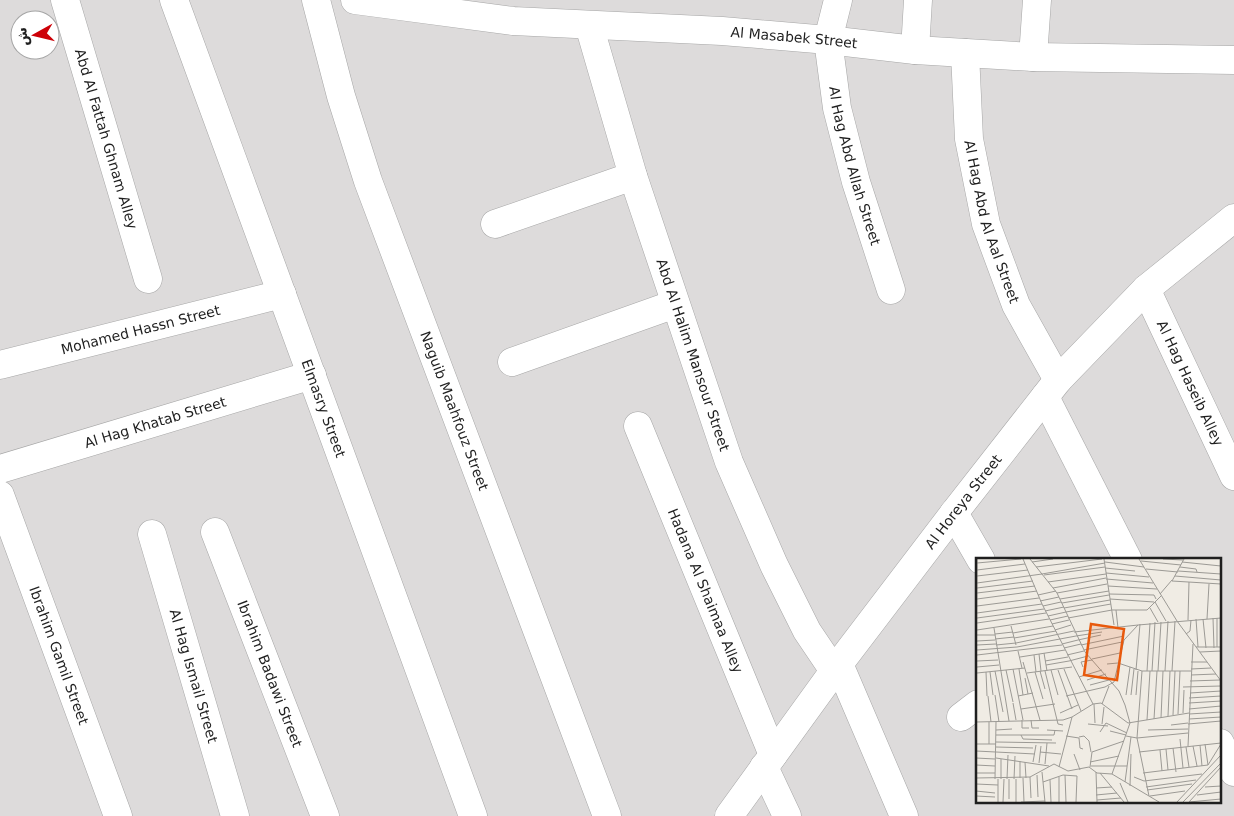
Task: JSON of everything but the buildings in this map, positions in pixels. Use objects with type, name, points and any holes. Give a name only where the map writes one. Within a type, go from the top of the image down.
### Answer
[{"type":"street","name":"Abd Al Fattah Ghnam Alley","points":[[65,0],[148,279]]},
{"type":"street","name":"Elmasry Street","points":[[174,0],[472,816]]},
{"type":"street","name":"Naguib Maahfouz Street","points":[[316,0],[341,96],[368,181],[607,816]]},
{"type":"street","name":"Al Masabek Street","points":[[355,0],[512,21],[722,31],[915,50],[1033,57],[1234,60]]},
{"type":"street","points":[[828,40],[838,0]]},
{"type":"street","points":[[915,50],[918,0]]},
{"type":"street","points":[[1033,57],[1036,0]]},
{"type":"street","name":"Abd Al Halim Mansour Street","points":[[589,25],[633,176],[729,462],[770,556],[807,631],[836,667],[904,816]]},
{"type":"street","name":"Al Hag Abd Allah Street","points":[[828,40],[837,108],[856,182],[891,290]]},
{"type":"street","name":"Al Hag Abd Al Aal Street","points":[[964,53],[969,139],[986,224],[1016,305],[1127,558]]},
{"type":"street","points":[[496,224],[633,176]]},
{"type":"street","name":"Al Horeya Street","points":[[729,816],[836,667],[1052,389],[1146,289],[1234,218]]},
{"type":"street","name":"Al Hag Haseib Alley","points":[[1146,289],[1234,476]]},
{"type":"street","name":"Mohamed Hassn Street","points":[[0,365],[282,294]]},
{"type":"street","points":[[512,362],[675,304]]},
{"type":"street","name":"Al Hag Khatab Street","points":[[0,469],[312,375]]},
{"type":"street","name":"Hadana Al Shaimaa Alley","points":[[638,426],[769,761],[787,816]]},
{"type":"street","name":"Ibrahim Gamil Street","points":[[0,495],[118,816]]},
{"type":"street","points":[[954,513],[980,558]]},
{"type":"street","name":"Ibrahim Badawi Street","points":[[215,532],[325,816]]},
{"type":"street","name":"Al Hag Ismail Street","points":[[152,534],[235,816]]},
{"type":"street","points":[[1222,747],[1234,772]]},
{"type":"shaded area","points":[[0,0],[1234,0],[1234,816],[0,816]]}]
